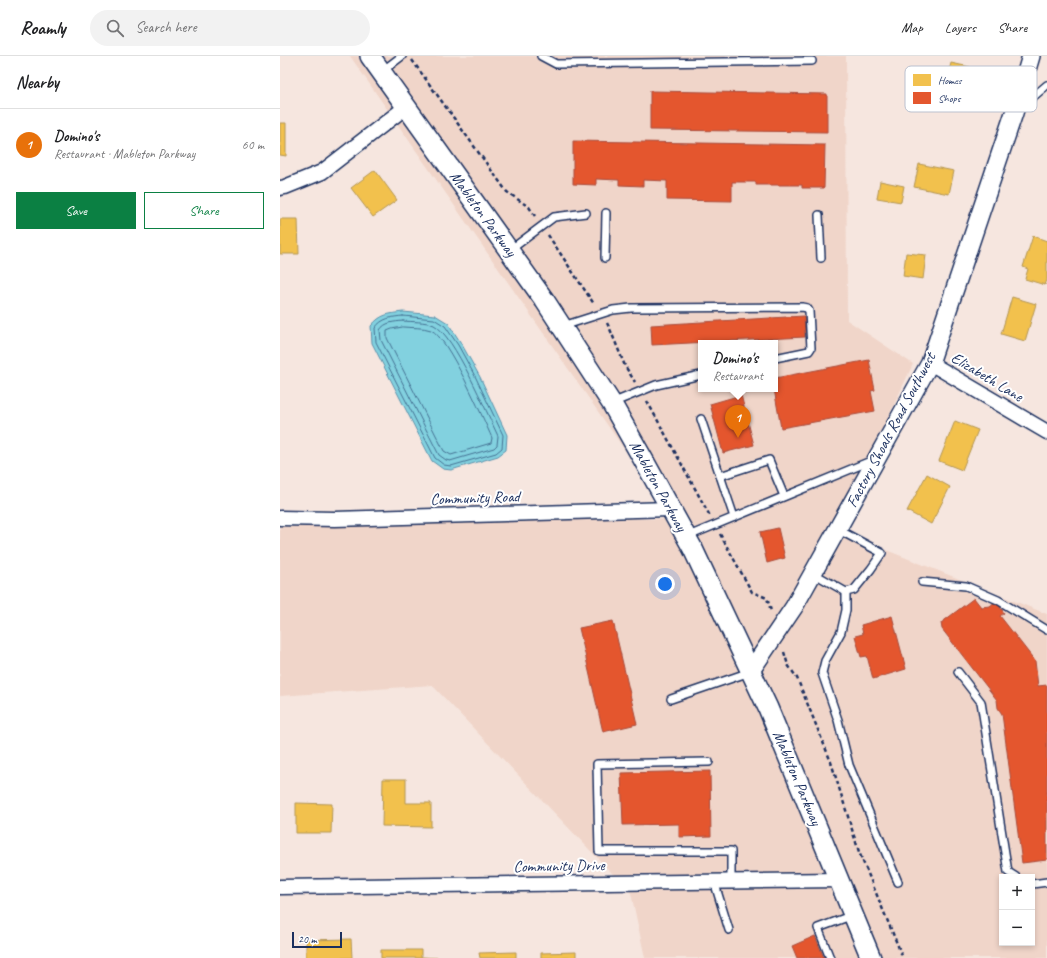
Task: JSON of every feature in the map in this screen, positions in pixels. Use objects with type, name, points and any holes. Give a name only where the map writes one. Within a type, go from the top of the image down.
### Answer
[{"type":"main road","name":"Mableton Parkway","points":[[370,56],[510,250],[562,327],[612,404],[693,549],[768,708],[871,958]]},
{"type":"street","name":"Factory Shoals Road Southwest","points":[[1028,66],[1031,56]]},
{"type":"street","points":[[280,188],[297,183],[322,172],[406,107]]},
{"type":"street","name":"Factory Shoals Road Southwest","points":[[750,672],[794,607],[930,363],[1014,113]]},
{"type":"street","name":"Elizabeth Lane","points":[[930,363],[1047,432]]},
{"type":"street","name":"Community Road","points":[[280,518],[335,519],[670,509]]},
{"type":"street","name":"Community Drive","points":[[280,887],[839,880]]},
{"type":"lane","points":[[381,72],[402,56]]},
{"type":"lane","points":[[541,56],[556,64],[812,61]]},
{"type":"lane","points":[[1037,93],[1047,85]]},
{"type":"lane","points":[[510,250],[554,217],[586,213]]},
{"type":"lane","points":[[605,258],[606,213]]},
{"type":"lane","points":[[819,215],[821,258]]},
{"type":"lane","points":[[562,327],[613,310],[631,308],[807,308],[809,311],[812,348],[809,351],[778,357]]},
{"type":"lane","points":[[612,404],[656,385],[698,376]]},
{"type":"lane","points":[[701,419],[734,517]]},
{"type":"lane","points":[[686,537],[877,458]]},
{"type":"lane","points":[[720,476],[769,460],[784,496]]},
{"type":"lane","points":[[813,573],[846,592],[854,590],[882,553],[837,529]]},
{"type":"lane","points":[[922,582],[966,586],[998,600],[1047,630]]},
{"type":"lane","points":[[846,592],[846,610],[841,632],[825,661],[822,672],[838,720],[849,765],[898,882]]},
{"type":"lane","points":[[671,699],[750,672]]},
{"type":"lane","points":[[958,672],[981,702],[1008,872],[1011,874]]},
{"type":"lane","points":[[709,762],[597,764],[599,851],[731,851],[730,881]]},
{"type":"lane","points":[[714,881],[729,930]]},
{"type":"lane","points":[[1035,884],[1047,882]]},
{"type":"lane","points":[[830,958],[818,928],[853,915]]},
{"type":"shaded area","points":[[350,56],[846,56],[847,320],[913,364],[836,530],[1047,614],[1047,958],[645,958],[631,893],[432,685],[280,696],[280,515],[673,519]]},
{"type":"water","points":[[403,312],[435,315],[448,323],[480,377],[507,435],[506,450],[498,456],[451,470],[443,469],[432,461],[372,343],[371,326],[378,319],[385,315]]},
{"type":"building: Homes","points":[[951,63],[965,66],[950,66]]},
{"type":"building: Homes","points":[[280,123],[286,123],[286,156],[280,155]]},
{"type":"building: Homes","points":[[919,164],[954,171],[949,194],[914,187]]},
{"type":"building: Homes","points":[[375,170],[397,200],[373,217],[351,188]]},
{"type":"building: Homes","points":[[880,181],[904,186],[901,202],[877,198]]},
{"type":"building: Homes","points":[[280,219],[298,219],[299,254],[280,254]]},
{"type":"building: Homes","points":[[1033,236],[1047,241],[1047,280],[1045,285],[1025,279],[1028,269],[1023,267]]},
{"type":"building: Homes","points":[[906,253],[926,255],[923,279],[903,276]]},
{"type":"building: Homes","points":[[1012,297],[1036,304],[1025,341],[1001,334]]},
{"type":"building: Homes","points":[[955,421],[978,430],[962,470],[939,461]]},
{"type":"building: Homes","points":[[927,474],[950,487],[931,524],[907,511]]},
{"type":"building: Homes","points":[[383,779],[406,779],[406,803],[431,803],[431,827],[382,826]]},
{"type":"building: Homes","points":[[296,803],[332,804],[331,833],[296,833]]},
{"type":"building: Homes","points":[[351,939],[352,958],[306,958],[306,940]]},
{"type":"building: Homes","points":[[381,950],[421,950],[421,957],[437,958],[381,958]]},
{"type":"building: Homes","points":[[516,952],[516,958],[480,958],[479,953]]},
{"type":"building: Homes","points":[[576,952],[576,958],[541,958],[541,953]]},
{"type":"building: Shops","points":[[650,91],[827,94],[827,132],[650,130]]},
{"type":"building: Shops","points":[[573,141],[825,145],[824,188],[802,188],[802,185],[756,185],[756,182],[732,182],[732,201],[667,200],[667,181],[643,180],[643,186],[619,185],[619,180],[596,179],[596,185],[573,184]]},
{"type":"building: Shops","points":[[804,316],[805,337],[748,340],[698,340],[698,343],[652,345],[651,325]]},
{"type":"building: Shops","points":[[869,360],[875,390],[871,391],[875,411],[781,428],[775,392],[778,392],[778,377]]},
{"type":"building: Shops","points":[[741,395],[754,445],[723,453],[710,404]]},
{"type":"building: Shops","points":[[778,528],[785,558],[767,563],[760,532]]},
{"type":"building: Shops","points":[[974,598],[981,607],[990,606],[996,601],[1004,613],[1000,616],[1035,661],[1038,686],[1047,685],[1047,860],[1022,863],[1002,714],[998,708],[997,700],[942,629],[941,623]]},
{"type":"building: Shops","points":[[892,616],[906,669],[873,679],[867,656],[861,657],[855,636],[863,634],[861,625]]},
{"type":"building: Shops","points":[[613,621],[637,724],[603,732],[579,628]]},
{"type":"building: Shops","points":[[710,771],[711,836],[679,837],[679,824],[623,825],[621,773]]},
{"type":"building: Shops","points":[[815,936],[824,958],[797,958],[792,946]]},
{"type":"place","name":"Domino's","points":[[738,438]]}]
